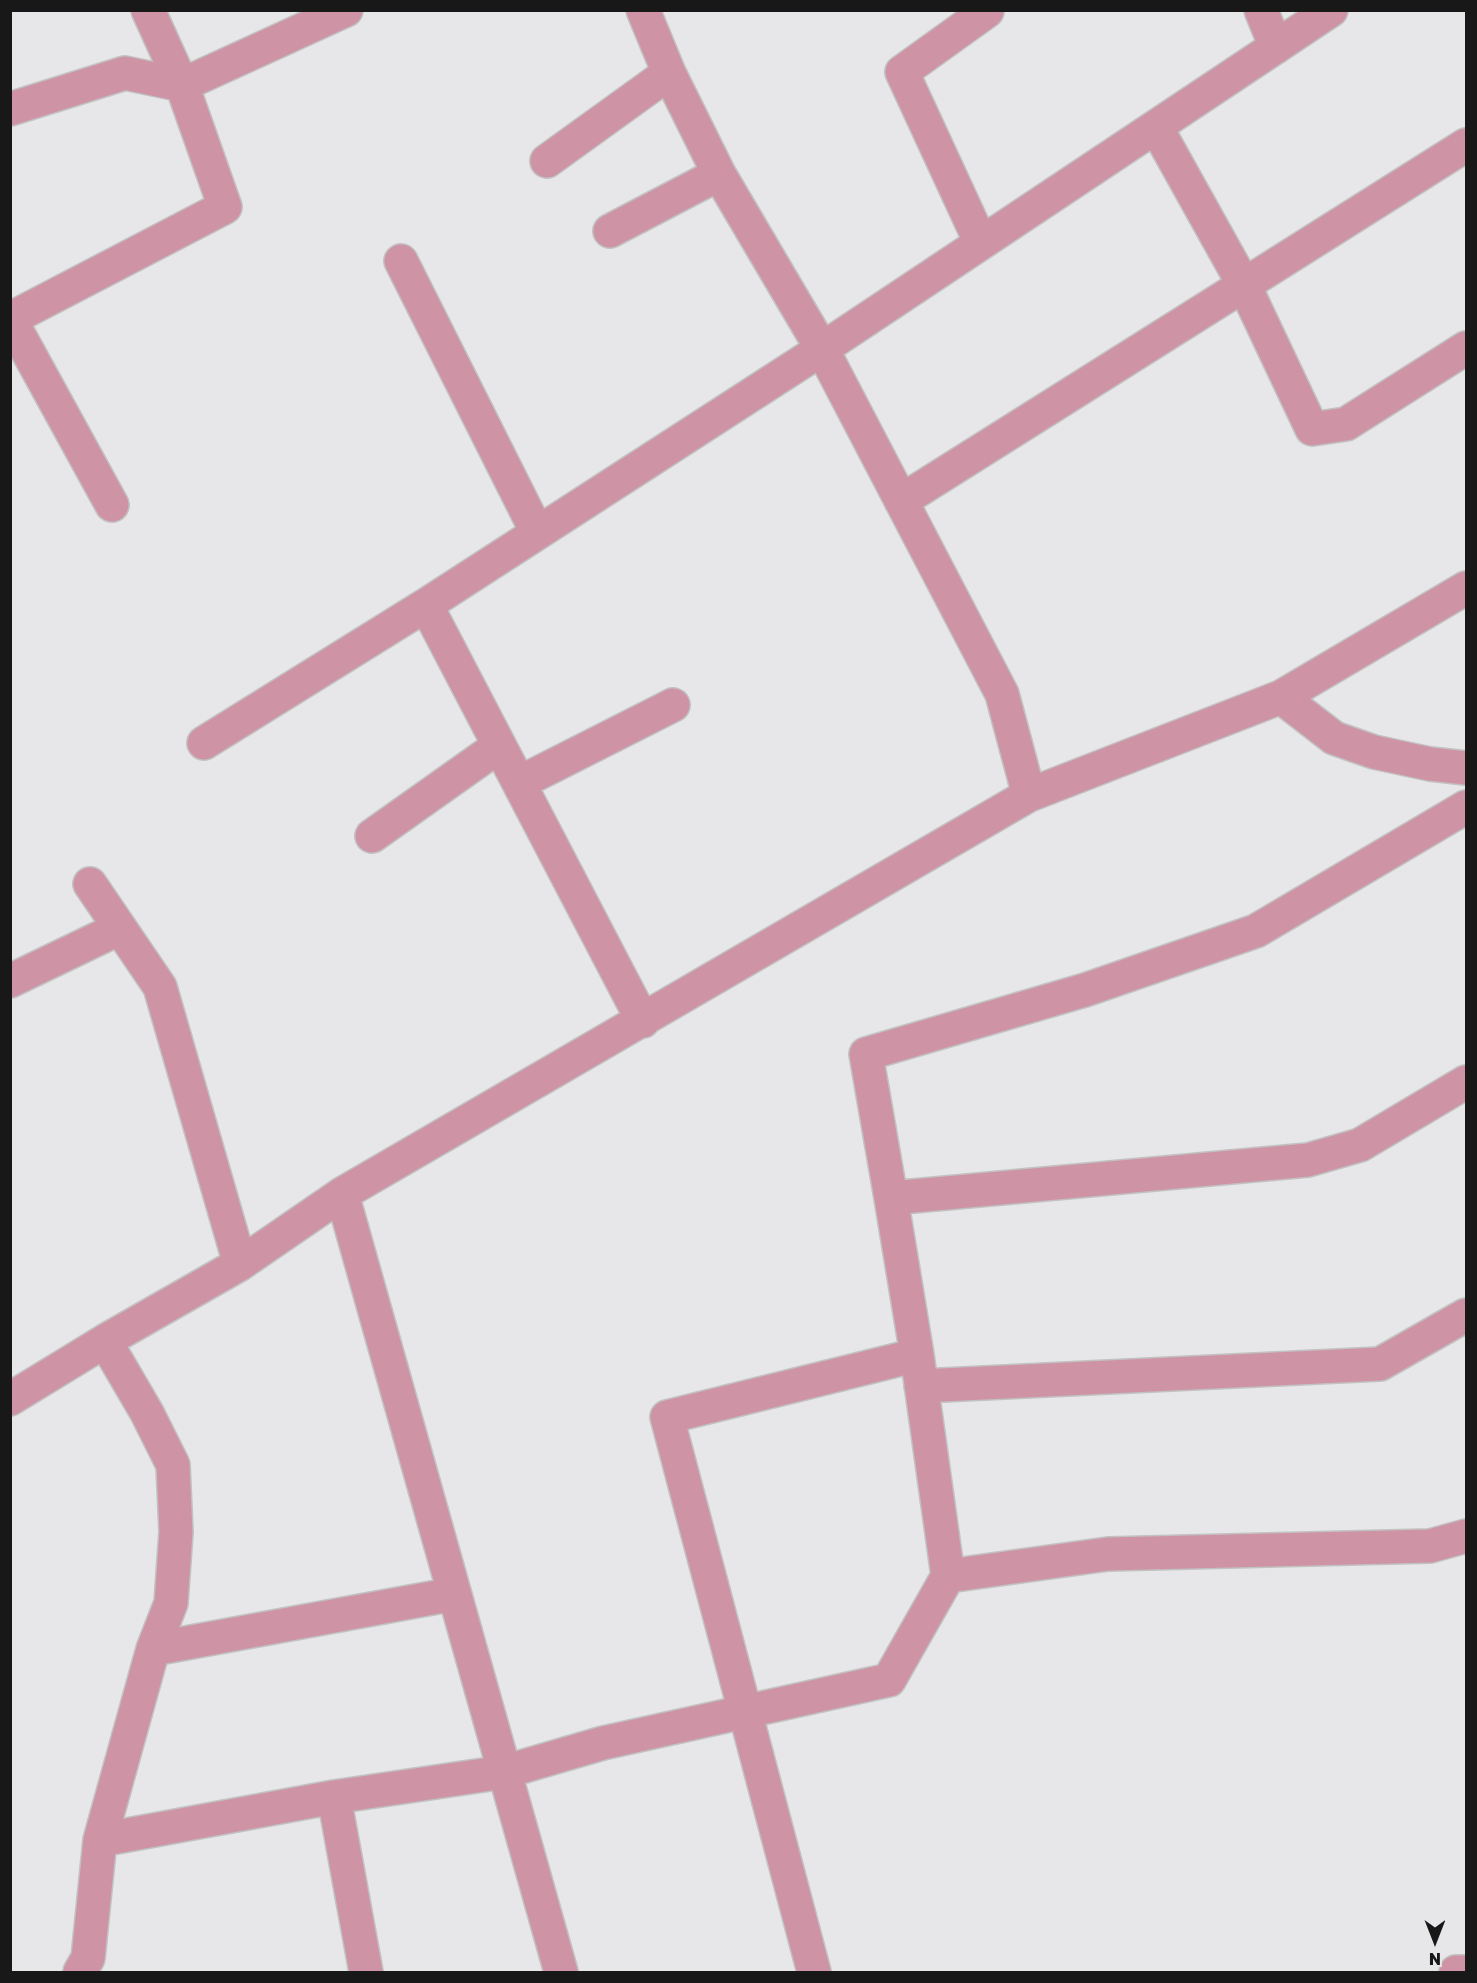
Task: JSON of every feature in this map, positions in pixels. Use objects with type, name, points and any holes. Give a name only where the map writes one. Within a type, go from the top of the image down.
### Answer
[{"type":"street","points":[[112,505],[10,319],[225,207],[182,85],[148,10]]},
{"type":"street","points":[[10,109],[125,72],[182,85],[346,10]]},
{"type":"street","points":[[643,10],[669,73],[719,174],[822,349],[1002,694],[1029,795]]},
{"type":"street","points":[[981,243],[902,72],[987,10]]},
{"type":"street","points":[[1260,10],[1276,47]]},
{"type":"street","points":[[204,743],[426,605],[822,349],[1331,10]]},
{"type":"street","points":[[547,161],[669,73]]},
{"type":"street","points":[[1156,127],[1244,285],[1312,429],[1346,424],[1467,348]]},
{"type":"street","points":[[901,501],[1467,145]]},
{"type":"street","points":[[610,231],[719,174]]},
{"type":"street","points":[[401,261],[537,532]]},
{"type":"street","points":[[10,1399],[105,1341],[240,1264],[342,1194],[1029,795],[1281,697],[1467,588]]},
{"type":"street","points":[[426,605],[643,1021]]},
{"type":"street","points":[[1281,697],[1334,738],[1374,752],[1430,764],[1467,768]]},
{"type":"street","points":[[519,783],[674,705]]},
{"type":"street","points":[[372,836],[500,746]]},
{"type":"street","points":[[100,1840],[334,1797],[504,1772],[603,1743],[889,1680],[948,1576],[919,1370],[866,1054],[1085,990],[1256,931],[1467,807]]},
{"type":"street","points":[[90,884],[160,987],[240,1264]]},
{"type":"street","points":[[10,981],[120,928]]},
{"type":"street","points":[[891,1198],[1308,1160],[1360,1145],[1467,1082]]},
{"type":"street","points":[[342,1194],[561,1972]]},
{"type":"street","points":[[814,1972],[667,1417],[919,1370],[1380,1364],[1467,1315]]},
{"type":"street","points":[[80,1972],[88,1958],[100,1840],[153,1649],[171,1603],[176,1532],[173,1465],[147,1413],[105,1341]]},
{"type":"street","points":[[948,1576],[1108,1554],[1430,1546],[1467,1536]]},
{"type":"street","points":[[153,1649],[454,1594]]},
{"type":"street","points":[[334,1797],[366,1972]]},
{"type":"street","points":[[1456,1972],[1467,1972]]}]
